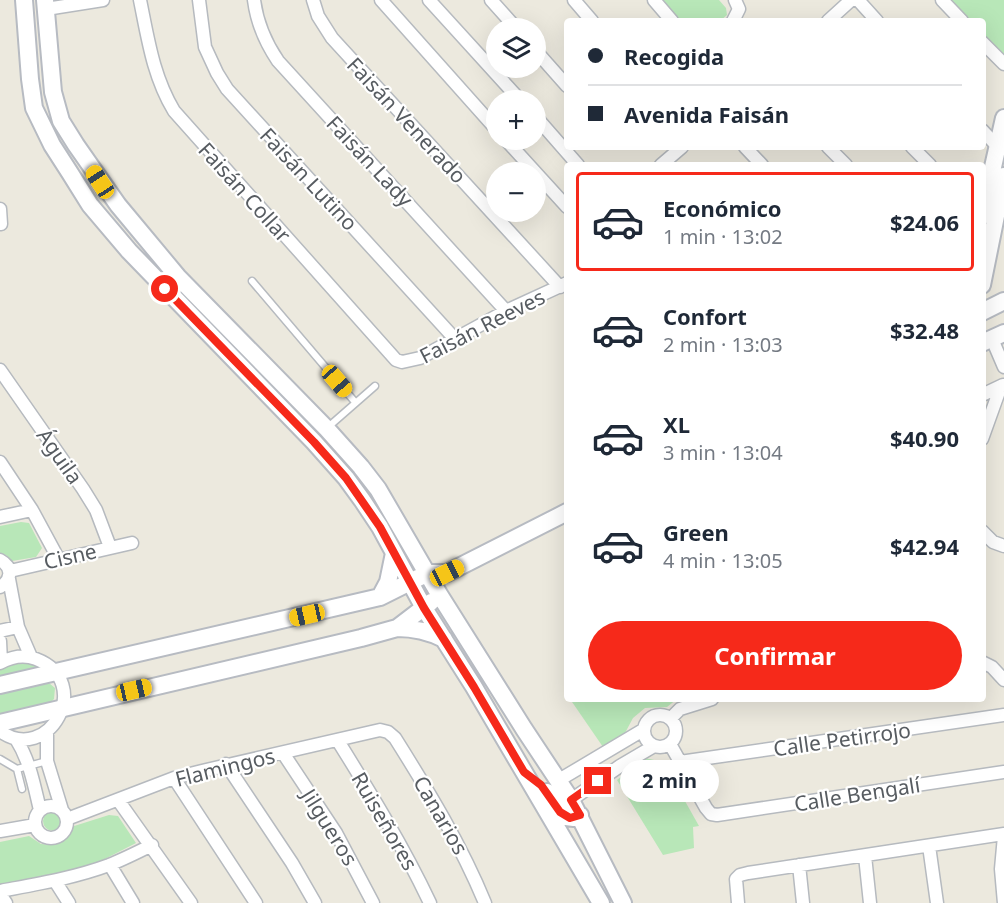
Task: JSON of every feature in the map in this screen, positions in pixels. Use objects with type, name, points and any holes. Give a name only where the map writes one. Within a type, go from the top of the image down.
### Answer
[{"type":"street","points":[[24,0],[32,99],[44,130],[90,205],[129,251],[346,478],[380,527],[424,608],[601,903]]},
{"type":"street","points":[[103,0],[45,4],[53,93],[61,121],[100,182],[178,277],[327,429],[378,489],[439,594],[580,815],[624,903]]},
{"type":"street","name":"Faisán Collar","points":[[140,0],[153,65],[159,83],[174,111],[396,360]]},
{"type":"street","name":"Faisán Lutino","points":[[199,0],[205,47],[227,89],[455,339]]},
{"type":"street","name":"Faisán Lady","points":[[254,0],[263,36],[278,61],[506,311]]},
{"type":"street","name":"Faisán Venerado","points":[[313,0],[318,16],[332,38],[563,285]]},
{"type":"street","points":[[381,0],[486,118]]},
{"type":"street","points":[[429,0],[511,90]]},
{"type":"street","points":[[491,0],[507,18]]},
{"type":"street","points":[[574,0],[589,18]]},
{"type":"street","points":[[654,0],[669,18]]},
{"type":"street","points":[[734,18],[739,9],[735,0]]},
{"type":"street","points":[[831,18],[851,0]]},
{"type":"street","points":[[858,0],[874,18]]},
{"type":"street","points":[[942,0],[959,18]]},
{"type":"street","points":[[986,46],[1004,64]]},
{"type":"street","points":[[546,62],[564,83]]},
{"type":"street","points":[[986,199],[1004,118]]},
{"type":"street","points":[[546,128],[564,149]]},
{"type":"street","points":[[986,134],[998,147]]},
{"type":"street","points":[[515,150],[564,204]]},
{"type":"street","points":[[565,150],[575,162]]},
{"type":"street","points":[[669,162],[679,150]]},
{"type":"street","points":[[748,150],[759,162]]},
{"type":"street","points":[[831,150],[843,162]]},
{"type":"street","points":[[915,150],[927,162]]},
{"type":"street","points":[[986,265],[1004,176]]},
{"type":"street","points":[[0,209],[1,225]]},
{"type":"street","name":"Faisán Reeves","points":[[396,360],[411,361],[506,311],[563,285]]},
{"type":"street","points":[[986,310],[1004,301]]},
{"type":"street","points":[[189,313],[201,315],[211,311]]},
{"type":"street","points":[[993,339],[1004,367]]},
{"type":"street","name":"Águila","points":[[0,370],[84,489],[96,510],[110,547]]},
{"type":"street","points":[[986,393],[1002,385]]},
{"type":"street","points":[[986,428],[1002,385]]},
{"type":"street","points":[[0,462],[32,510],[58,558]]},
{"type":"street","points":[[0,518],[32,510]]},
{"type":"street","points":[[0,685],[380,597],[428,573],[447,573],[564,514]]},
{"type":"street","points":[[986,535],[993,542],[1004,546]]},
{"type":"street","name":"Cisne","points":[[6,579],[58,558],[132,543]]},
{"type":"street","points":[[380,597],[388,582],[394,554]]},
{"type":"street","points":[[0,560],[5,563],[6,579],[18,627],[31,657]]},
{"type":"street","points":[[397,628],[439,594],[447,573]]},
{"type":"street","points":[[0,631],[18,627]]},
{"type":"street","points":[[0,723],[397,628],[417,628],[444,639]]},
{"type":"street","points":[[0,641],[1,663],[21,656],[44,662],[55,672],[62,683],[64,696],[63,708],[57,721],[47,731],[27,739],[16,739],[0,731]]},
{"type":"street","points":[[986,664],[1004,680]]},
{"type":"street","points":[[671,718],[680,709],[702,702]]},
{"type":"street","points":[[657,714],[671,718],[676,727],[676,736],[670,744],[662,748],[646,740],[643,730],[650,717],[657,714]]},
{"type":"street","name":"Calle Petirrojo","points":[[680,762],[1004,715]]},
{"type":"street","name":"Flamingos","points":[[64,814],[118,800],[174,778],[226,764],[380,730],[388,732]]},
{"type":"street","points":[[559,780],[643,730]]},
{"type":"street","points":[[47,731],[47,761],[64,814],[66,829],[54,838],[44,837],[37,830],[35,820],[40,810],[48,806],[64,814]]},
{"type":"street","name":"Canarios","points":[[388,732],[395,738],[451,830],[485,903]]},
{"type":"street","points":[[16,739],[24,751],[23,767],[40,810]]},
{"type":"street","name":"Ruiseñores","points":[[338,741],[409,860],[430,903]]},
{"type":"street","points":[[670,744],[680,762]]},
{"type":"street","points":[[571,800],[654,746]]},
{"type":"street","name":"Jilgueros","points":[[283,753],[336,833],[373,903]]},
{"type":"street","name":"Calle Bengalí","points":[[680,762],[706,808],[711,814],[717,816],[1004,772]]},
{"type":"street","points":[[226,764],[292,863],[315,903]]},
{"type":"street","points":[[587,764],[598,781]]},
{"type":"street","points":[[524,772],[541,785],[566,817],[574,818],[580,815]]},
{"type":"street","points":[[174,778],[255,903]]},
{"type":"street","points":[[118,800],[191,903]]},
{"type":"street","points":[[0,831],[35,825]]},
{"type":"street","points":[[738,903],[736,879],[740,875],[1004,835],[1001,869],[1004,903]]},
{"type":"street","points":[[6,903],[0,892],[55,881],[110,865],[152,845]]},
{"type":"street","points":[[929,846],[937,903]]},
{"type":"street","points":[[865,856],[870,903]]},
{"type":"street","points":[[110,865],[133,903]]},
{"type":"street","points":[[798,865],[803,903]]},
{"type":"street","points":[[55,881],[69,903]]},
{"type":"lane","points":[[252,281],[355,402]]},
{"type":"lane","points":[[327,429],[375,386]]},
{"type":"lane","points":[[0,759],[23,767],[47,761]]},
{"type":"lane","points":[[22,789],[23,767]]},
{"type":"green space","points":[[661,0],[719,0],[726,8],[727,15],[724,18],[677,18]]},
{"type":"green space","points":[[947,0],[1004,0],[1004,56],[986,38],[986,18],[965,18]]},
{"type":"green space","points":[[21,522],[29,523],[42,548],[36,557],[12,561],[6,555],[0,554],[0,526]]},
{"type":"green space","points":[[15,662],[31,663],[46,668],[0,679],[0,669]]},
{"type":"green space","points":[[44,679],[55,688],[54,699],[47,706],[0,717],[0,689]]},
{"type":"green space","points":[[572,702],[673,702],[667,707],[645,708],[633,718],[625,733],[603,747]]},
{"type":"green space","points":[[645,758],[663,762],[699,826],[693,827],[694,848],[663,855],[617,780]]},
{"type":"green space","points":[[53,811],[60,814],[63,821],[60,828],[53,831],[46,828],[43,821],[46,814]]},
{"type":"green space","points":[[109,815],[118,816],[136,843],[97,863],[54,876],[0,884],[0,842],[29,836],[41,844],[53,845],[64,839],[71,827]]},
{"type":"route","points":[[165,289],[346,478],[380,527],[424,608],[524,772],[536,780],[560,812],[570,818],[580,815],[571,800],[598,781]]}]
